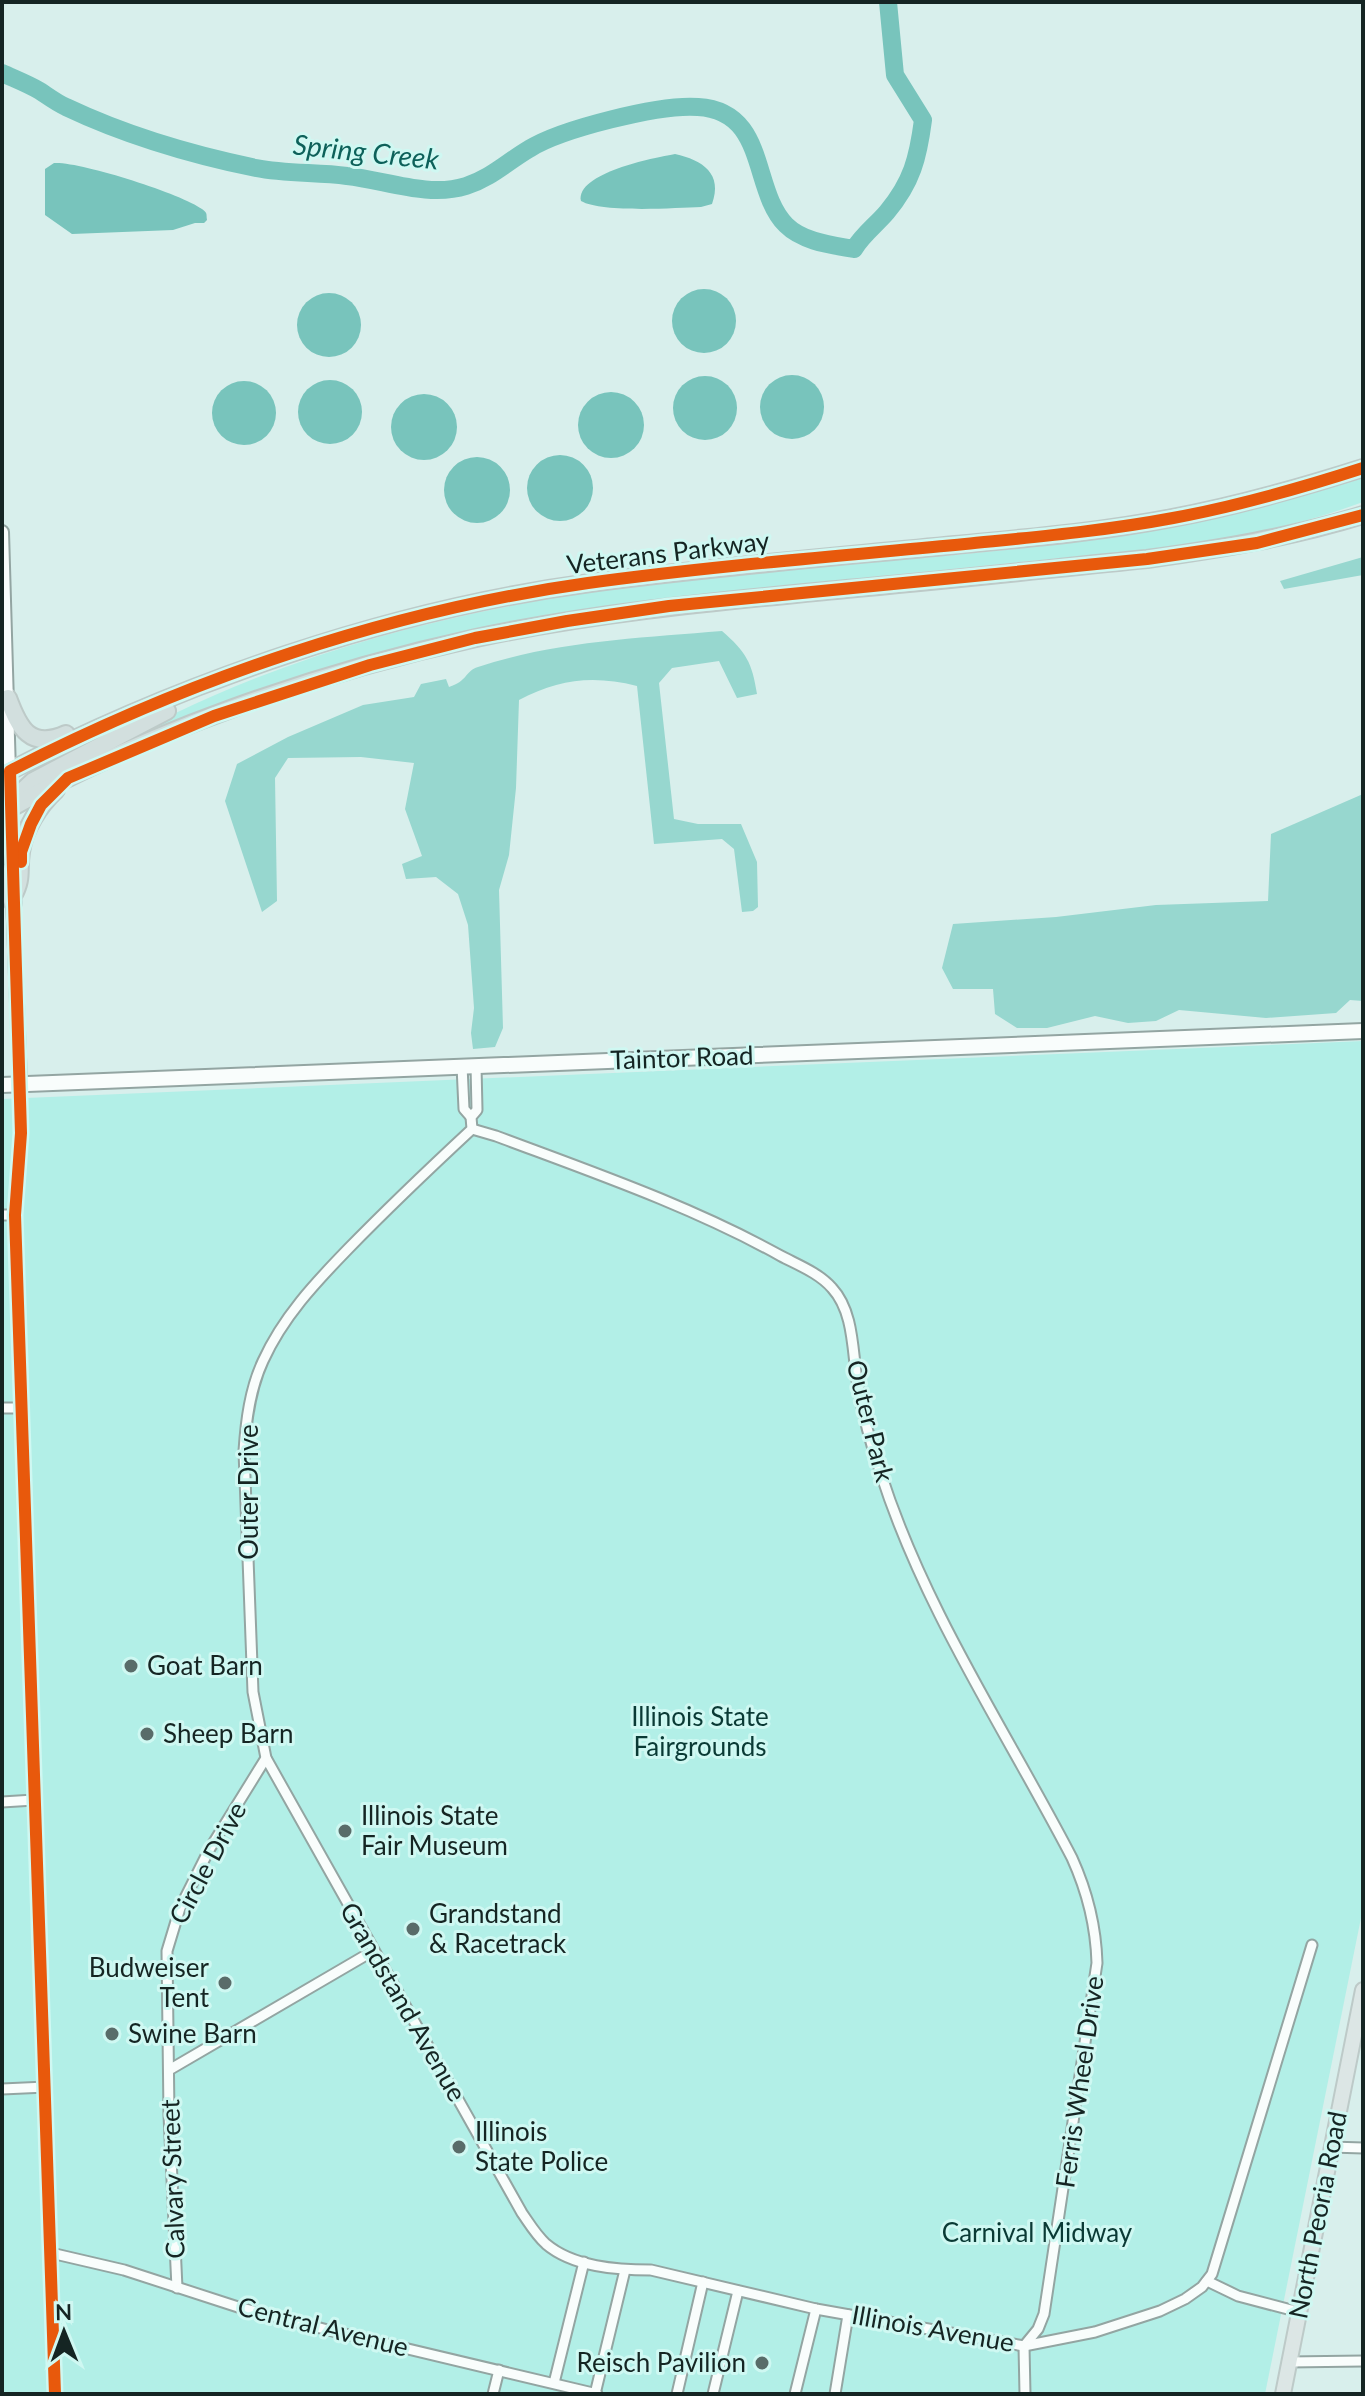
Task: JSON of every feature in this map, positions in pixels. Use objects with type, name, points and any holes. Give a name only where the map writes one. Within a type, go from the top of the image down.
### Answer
[{"type":"highway","name":"Veterans Parkway","points":[[5,777],[97,729],[274,659],[374,629],[536,592],[638,577],[1135,525],[1253,500],[1363,468]]},
{"type":"highway","name":"Veterans Parkway","points":[[6,810],[68,778],[214,716],[370,665],[475,638],[669,606],[1207,551],[1257,543],[1358,516]]},
{"type":"highway","points":[[6,810],[33,781],[103,742],[198,696],[206,684]]},
{"type":"highway","points":[[8,698],[23,730],[35,738],[48,740],[159,693],[187,691]]},
{"type":"highway","points":[[2,721],[8,698]]},
{"type":"highway","points":[[13,901],[21,881],[21,852],[31,824],[41,805],[68,778]]},
{"type":"highway","points":[[2,875],[13,901]]},
{"type":"main road","name":"Taintor Road","points":[[2,1085],[1363,1031]]},
{"type":"main road","name":"North Peoria Road","points":[[1283,2394],[1363,1990]]},
{"type":"street","points":[[2,532],[8,698],[6,810],[13,901],[21,1133],[15,1215],[55,2394]]},
{"type":"street","points":[[469,1066],[464,1109],[471,1117],[472,1129]]},
{"type":"street","name":"Outer Drive","points":[[266,1758],[253,1692],[244,1480],[246,1424],[253,1389],[274,1338],[310,1289],[434,1163],[472,1129]]},
{"type":"street","name":"Outer Park","points":[[472,1129],[520,1144],[699,1216],[821,1278],[842,1300],[866,1422],[897,1519],[984,1703],[1072,1858],[1088,1907]]},
{"type":"street","points":[[2,1215],[15,1215]]},
{"type":"street","points":[[2,1408],[22,1408]]},
{"type":"street","name":"Grandstand Avenue","points":[[266,1758],[522,2213],[544,2243]]},
{"type":"street","name":"Circle Drive","points":[[169,2070],[167,1951],[172,1928],[210,1849],[266,1758]]},
{"type":"street","points":[[2,1802],[34,1800]]},
{"type":"street","name":"Ferris Wheel Drive","points":[[1024,2346],[1038,2329],[1044,2314],[1092,2002],[1097,1963],[1096,1939],[1088,1907]]},
{"type":"street","points":[[1299,2312],[1238,2296],[1207,2281],[1212,2274],[1312,1945]]},
{"type":"street","points":[[169,2070],[373,1951]]},
{"type":"street","name":"Calvary Street","points":[[169,2070],[177,2288]]},
{"type":"street","points":[[2,2089],[46,2087]]},
{"type":"street","points":[[1331,2147],[1363,2148]]},
{"type":"street","name":"Illinois Avenue","points":[[544,2243],[560,2254],[584,2262],[625,2270],[651,2270],[816,2309],[1024,2346],[1095,2332],[1160,2311],[1185,2299],[1207,2281]]},
{"type":"street","name":"Central Avenue","points":[[51,2253],[124,2270],[324,2329],[596,2394]]},
{"type":"street","points":[[554,2383],[584,2262]]},
{"type":"street","points":[[596,2394],[625,2270]]},
{"type":"street","points":[[677,2394],[703,2282]]},
{"type":"street","points":[[713,2394],[738,2291]]},
{"type":"street","points":[[795,2394],[816,2309]]},
{"type":"street","points":[[835,2394],[848,2315]]},
{"type":"street","points":[[1024,2346],[1025,2394]]},
{"type":"street","points":[[1289,2362],[1363,2361]]},
{"type":"street","points":[[493,2394],[499,2370]]},
{"type":"green space","points":[[1363,478],[1363,502],[1296,523],[1183,546],[676,598],[533,618],[438,638],[307,676],[95,756],[207,699],[264,675],[381,636],[503,607],[703,577],[982,552],[1120,536],[1243,512]]},
{"type":"green space","name":"Illinois State Fairgrounds","points":[[1363,1041],[1363,1908],[1265,2394],[2,2394],[2,1099]]},
{"type":"shaded area","points":[[675,154],[694,160],[708,170],[715,184],[712,204],[639,209],[605,207],[581,201],[583,191],[590,182],[603,175],[634,163]]},
{"type":"shaded area","points":[[54,163],[85,167],[153,187],[202,209],[207,220],[173,230],[72,234],[45,215],[45,169]]},
{"type":"shaded area","points":[[704,289],[722,295],[730,303],[736,321],[730,339],[722,347],[704,353],[686,347],[678,339],[672,321],[678,303],[686,295]]},
{"type":"shaded area","points":[[329,293],[347,299],[355,307],[361,325],[355,343],[347,351],[329,357],[311,351],[303,343],[297,325],[303,307],[311,299]]},
{"type":"shaded area","points":[[792,375],[810,381],[818,389],[824,407],[818,425],[810,433],[792,439],[774,433],[766,425],[760,407],[766,389],[774,381]]},
{"type":"shaded area","points":[[705,376],[723,382],[731,390],[737,408],[731,426],[723,434],[705,440],[687,434],[679,426],[673,408],[679,390],[687,382]]},
{"type":"shaded area","points":[[330,380],[348,386],[356,394],[362,412],[356,430],[348,438],[330,444],[312,438],[304,430],[298,412],[304,394],[312,386]]},
{"type":"shaded area","points":[[244,381],[262,387],[270,395],[276,413],[270,431],[262,439],[244,445],[226,439],[218,431],[212,413],[218,395],[226,387]]},
{"type":"shaded area","points":[[605,392],[617,392],[629,397],[639,407],[644,425],[642,438],[629,453],[617,458],[605,458],[593,453],[583,443],[578,431],[578,419],[583,407],[593,397]]},
{"type":"shaded area","points":[[418,394],[430,394],[442,399],[452,409],[457,427],[455,440],[442,455],[430,460],[418,460],[406,455],[396,445],[391,433],[391,421],[396,409],[406,399]]},
{"type":"shaded area","points":[[554,455],[566,455],[578,460],[588,470],[593,488],[591,501],[578,516],[566,521],[554,521],[542,516],[532,506],[527,494],[527,482],[532,470],[542,460]]},
{"type":"shaded area","points":[[471,457],[483,457],[495,462],[505,472],[510,490],[508,503],[495,518],[483,523],[471,523],[459,518],[449,508],[444,496],[444,484],[449,472],[459,462]]},
{"type":"shaded area","points":[[1363,557],[1363,575],[1284,589],[1280,581]]},
{"type":"shaded area","points":[[722,631],[747,658],[757,694],[737,698],[719,661],[672,668],[659,683],[674,819],[698,824],[741,824],[757,862],[758,907],[753,911],[742,912],[734,849],[722,839],[654,844],[637,686],[591,680],[562,683],[519,700],[516,788],[509,855],[499,890],[503,1028],[495,1047],[473,1049],[474,1008],[468,925],[458,894],[436,877],[406,879],[402,864],[422,856],[405,809],[414,763],[361,757],[288,758],[275,778],[277,901],[262,912],[225,801],[237,764],[288,737],[363,705],[414,697],[421,684],[446,679],[449,687],[474,669],[508,658],[598,642]]},
{"type":"shaded area","points":[[1363,794],[1363,1001],[1350,1000],[1336,1013],[1266,1018],[1179,1010],[1156,1021],[1128,1023],[1095,1016],[1047,1028],[1017,1028],[995,1014],[993,989],[953,989],[942,968],[953,924],[1056,917],[1156,905],[1268,901],[1271,834]]},
{"type":"waterway","name":"Spring Creek","points":[[2,73],[89,117],[135,135],[208,157],[267,170],[347,176],[437,190],[475,183],[544,141],[587,126],[660,109],[698,107],[720,112],[736,122],[747,137],[767,192],[786,225],[809,239],[854,249],[887,212],[908,180],[916,158],[923,120],[895,75],[888,2]]},
{"type":"cycle path","points":[[55,2394],[15,1215],[21,1133],[10,771],[78,738],[219,678],[291,653],[438,611],[513,595],[635,577],[1147,523],[1245,502],[1363,468]]},
{"type":"cycle path","points":[[21,862],[21,852],[41,805],[68,778],[214,716],[370,665],[475,638],[567,621],[669,606],[1147,559],[1257,543],[1363,515]]},
{"type":"place","name":"Goat Barn","points":[[131,1666]]},
{"type":"place","name":"Sheep Barn","points":[[147,1734]]},
{"type":"place","name":"Illinois State Fair Museum","points":[[345,1831]]},
{"type":"place","name":"Grandstand & Racetrack","points":[[413,1929]]},
{"type":"place","name":"Budweiser Tent","points":[[225,1983]]},
{"type":"place","name":"Swine Barn","points":[[112,2034]]},
{"type":"place","name":"Illinois State Police","points":[[459,2147]]},
{"type":"place","name":"Reisch Pavilion","points":[[762,2363]]},
{"type":"park label","name":"Carnival Midway","points":[[1037,2233]]}]
